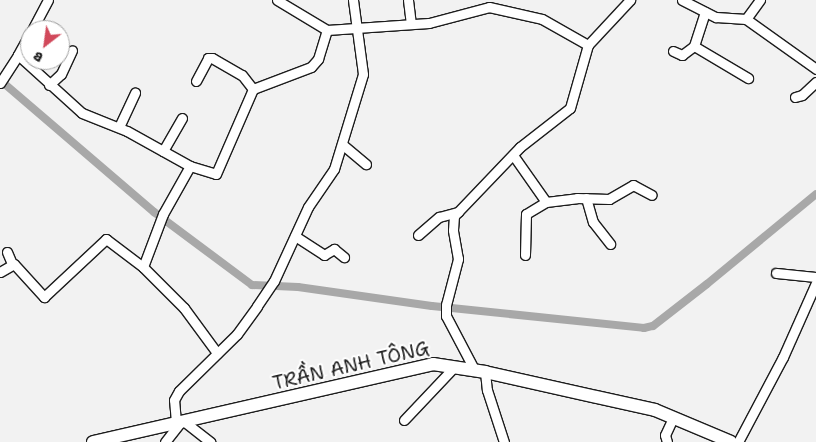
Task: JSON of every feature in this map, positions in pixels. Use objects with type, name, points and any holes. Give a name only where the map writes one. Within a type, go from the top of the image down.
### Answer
[{"type":"street","points":[[277,0],[327,30],[358,30],[429,23],[489,7],[542,19],[588,45]]},
{"type":"street","points":[[210,442],[180,423],[174,400],[179,391],[238,334],[272,284],[308,207],[334,169],[343,145],[363,74],[353,0]]},
{"type":"street","points":[[408,0],[411,24]]},
{"type":"street","points":[[504,442],[479,370],[446,316],[446,307],[458,259],[453,224],[458,212],[514,155],[570,108],[588,45],[630,0]]},
{"type":"street","points":[[682,0],[705,12],[723,18],[746,19],[816,69]]},
{"type":"street","points":[[746,19],[760,0]]},
{"type":"street","points":[[36,20],[43,2]]},
{"type":"street","points":[[673,51],[682,55],[694,46],[705,12]]},
{"type":"street","points":[[18,56],[82,113],[119,127],[190,166],[212,174],[219,172],[253,89],[311,67],[318,59],[327,30]]},
{"type":"street","points":[[694,46],[748,78]]},
{"type":"street","points":[[49,85],[62,74],[72,50]]},
{"type":"street","points":[[0,83],[20,52]]},
{"type":"street","points":[[196,81],[208,58],[212,58],[242,75],[253,89]]},
{"type":"street","points":[[795,97],[802,95],[816,82]]},
{"type":"street","points":[[119,127],[136,93]]},
{"type":"street","points":[[163,151],[182,118]]},
{"type":"street","points":[[343,145],[366,164]]},
{"type":"street","points":[[514,155],[546,202]]},
{"type":"street","points":[[142,267],[161,218],[190,166]]},
{"type":"street","points":[[525,255],[526,214],[546,202],[586,198],[609,199],[633,185],[652,195]]},
{"type":"street","points":[[586,198],[593,222],[610,244]]},
{"type":"street","points":[[418,235],[439,217],[458,212]]},
{"type":"street","points":[[295,236],[324,255],[334,249],[344,257]]},
{"type":"street","points":[[7,252],[12,264],[44,297],[102,240],[110,241],[142,267],[184,308],[217,353]]},
{"type":"street","points":[[0,272],[12,264]]},
{"type":"street","points":[[776,272],[816,277]]},
{"type":"street","points":[[738,442],[783,357],[816,283]]},
{"type":"street","name":"TRẦN ANH TÔNG","points":[[94,442],[433,364],[479,370],[655,410],[731,442]]},
{"type":"street","points":[[404,420],[455,366]]},
{"type":"street","points":[[667,442],[665,435],[673,418]]},
{"type":"street","points":[[165,442],[180,423]]},
{"type":"waterway","points":[[0,80],[154,212],[252,285],[298,287],[432,306],[644,328],[653,326],[707,284],[816,194]]}]
